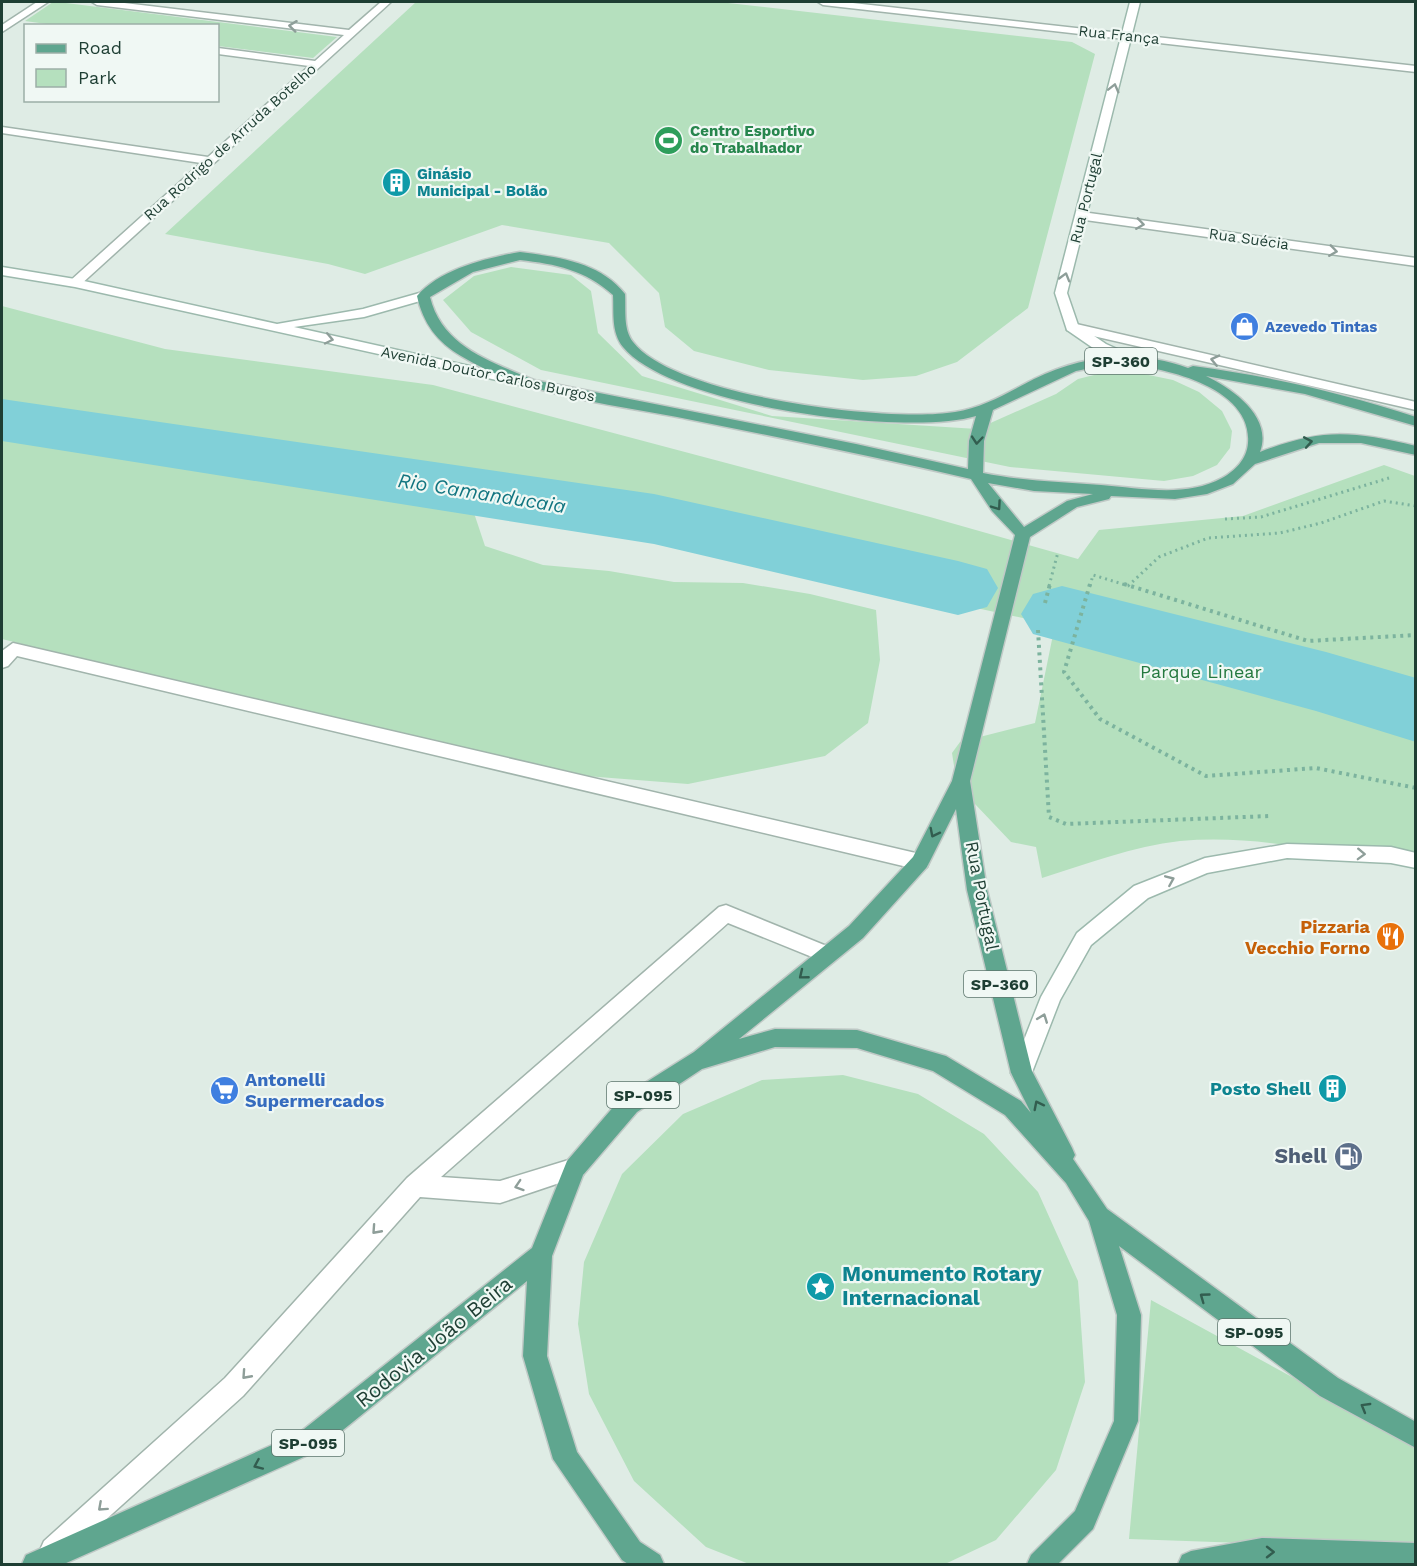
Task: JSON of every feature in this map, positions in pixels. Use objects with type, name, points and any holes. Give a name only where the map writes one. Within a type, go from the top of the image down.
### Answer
[{"type":"main road","points":[[530,383],[484,363],[450,343],[430,321],[423,296],[467,268],[489,260],[520,256],[554,260],[582,267],[602,277],[619,294],[619,330],[632,349],[657,368],[719,393],[777,404],[879,418],[957,416],[987,408]]},
{"type":"main road","name":"SP-360","points":[[987,408],[1071,368],[1100,362],[1132,361],[1243,376],[1315,392],[1416,422]]},
{"type":"main road","name":"SP-360","points":[[1172,368],[1204,380],[1222,391],[1249,417],[1257,439],[1252,460]]},
{"type":"main road","name":"Avenida Doutor Carlos Burgos","points":[[530,383],[1015,483],[1155,495]]},
{"type":"main road","points":[[987,408],[979,423],[976,475],[1022,540],[1072,504],[1096,496],[1188,493],[1216,487],[1238,475],[1252,460],[1298,443],[1340,436],[1378,441],[1416,451]]},
{"type":"main road","name":"Rua Portugal","points":[[696,1061],[856,932],[920,862],[961,781],[1022,540]]},
{"type":"main road","name":"Rua Portugal","points":[[961,781],[977,890],[1022,1073],[1074,1176]]},
{"type":"main road","name":"SP-095","points":[[651,1564],[631,1551],[566,1459],[536,1356],[540,1256],[575,1168],[629,1105],[696,1061],[774,1038],[857,1039],[939,1063],[1013,1108],[1074,1176],[1099,1217],[1129,1315],[1126,1421],[1084,1520],[1040,1564]]},
{"type":"main road","name":"SP-095","points":[[1099,1217],[1329,1387],[1416,1436]]},
{"type":"main road","name":"Rodovia João Beira","points":[[37,1564],[308,1442],[540,1256]]},
{"type":"main road","points":[[1191,1564],[1262,1551],[1416,1556]]},
{"type":"street","points":[[2,29],[43,2]]},
{"type":"street","points":[[97,2],[351,33]]},
{"type":"street","name":"Rua Rodrigo de Arruda Botelho","points":[[75,283],[386,2]]},
{"type":"street","name":"Rua França","points":[[823,2],[1416,69]]},
{"type":"street","name":"Rua Portugal","points":[[1072,327],[1061,293],[1135,2]]},
{"type":"street","points":[[11,23],[24,25]]},
{"type":"street","points":[[219,51],[316,64]]},
{"type":"street","points":[[2,130],[210,160]]},
{"type":"street","name":"Rua Suécia","points":[[1082,216],[1416,262]]},
{"type":"street","name":"Avenida Doutor Carlos Burgos","points":[[2,271],[75,283],[530,383]]},
{"type":"street","points":[[272,326],[364,313],[423,296]]},
{"type":"street","points":[[1072,327],[1101,347],[1132,361]]},
{"type":"street","points":[[1072,327],[1416,406]]},
{"type":"street","points":[[2,662],[13,650],[920,862]]},
{"type":"street","points":[[1022,1073],[1051,998],[1084,939],[1141,892],[1205,866],[1287,851],[1391,855],[1416,861]]},
{"type":"street","points":[[37,1564],[234,1387],[415,1186],[726,913],[827,956]]},
{"type":"street","points":[[415,1186],[500,1192],[575,1168]]},
{"type":"path","points":[[1213,519],[1261,517],[1392,477]]},
{"type":"path","points":[[1127,587],[1159,557],[1208,538],[1280,533],[1321,523],[1384,501],[1416,506]]},
{"type":"path","points":[[1043,610],[1061,541]]},
{"type":"path","points":[[1416,635],[1308,641],[1127,587],[1094,574],[1064,672],[1101,719],[1206,776],[1316,768],[1416,788]]},
{"type":"path","points":[[1040,622],[1037,633],[1049,816],[1066,824],[1281,816]]},
{"type":"green space","points":[[53,2],[58,2],[337,37],[313,58],[219,46],[219,24],[47,24],[25,21]]},
{"type":"green space","name":"Centro Esportivo do Trabalhador","points":[[416,2],[719,2],[1072,42],[1095,54],[1028,308],[957,362],[916,376],[863,380],[769,370],[694,351],[665,327],[659,293],[609,243],[502,225],[365,274],[328,264],[165,234]]},
{"type":"green space","points":[[511,267],[571,275],[591,291],[598,333],[642,376],[772,416],[977,429],[1056,394],[1078,379],[1106,372],[1139,373],[1173,380],[1199,392],[1222,411],[1232,431],[1230,448],[1217,465],[1193,476],[1164,481],[1010,467],[541,370],[471,332],[443,300],[474,276]]},
{"type":"green space","name":"Parque Linear","points":[[2,306],[165,349],[433,385],[930,517],[1078,559],[1099,530],[1243,516],[1384,465],[1415,476],[1415,868],[1328,851],[1239,840],[1210,840],[1162,843],[1110,856],[1042,878],[1036,847],[1011,842],[957,785],[952,753],[960,742],[1035,723],[1055,625],[967,606],[784,529],[658,510],[592,509],[533,495],[471,504],[485,546],[543,565],[609,571],[674,582],[743,583],[810,594],[876,610],[880,660],[868,723],[825,756],[688,784],[535,772],[2,639]]},
{"type":"green space","points":[[843,1075],[918,1094],[984,1134],[1038,1192],[1078,1281],[1085,1382],[1056,1470],[996,1540],[945,1564],[749,1564],[706,1547],[634,1481],[589,1394],[578,1324],[584,1262],[622,1174],[683,1114],[762,1080]]},
{"type":"green space","points":[[1151,1300],[1415,1444],[1415,1549],[1129,1539]]},
{"type":"waterway","name":"Rio Camanducaia","points":[[2,420],[654,519],[958,588]]},
{"type":"waterway","name":"Rio Camanducaia","points":[[1062,614],[1326,683],[1416,710]]},
{"type":"place","name":"Centro Esportivo do Trabalhador","points":[[669,140]]},
{"type":"place","name":"Ginásio Municipal - Bolão","points":[[396,183]]},
{"type":"place","name":"Azevedo Tintas","points":[[1244,327]]},
{"type":"place","name":"Pizzaria Vecchio Forno","points":[[1391,937]]},
{"type":"place","name":"Posto Shell","points":[[1332,1089]]},
{"type":"place","name":"Antonelli Supermercados","points":[[224,1090]]},
{"type":"place","name":"Shell","points":[[1348,1156]]},
{"type":"place","name":"Monumento Rotary Internacional","points":[[821,1286]]}]
